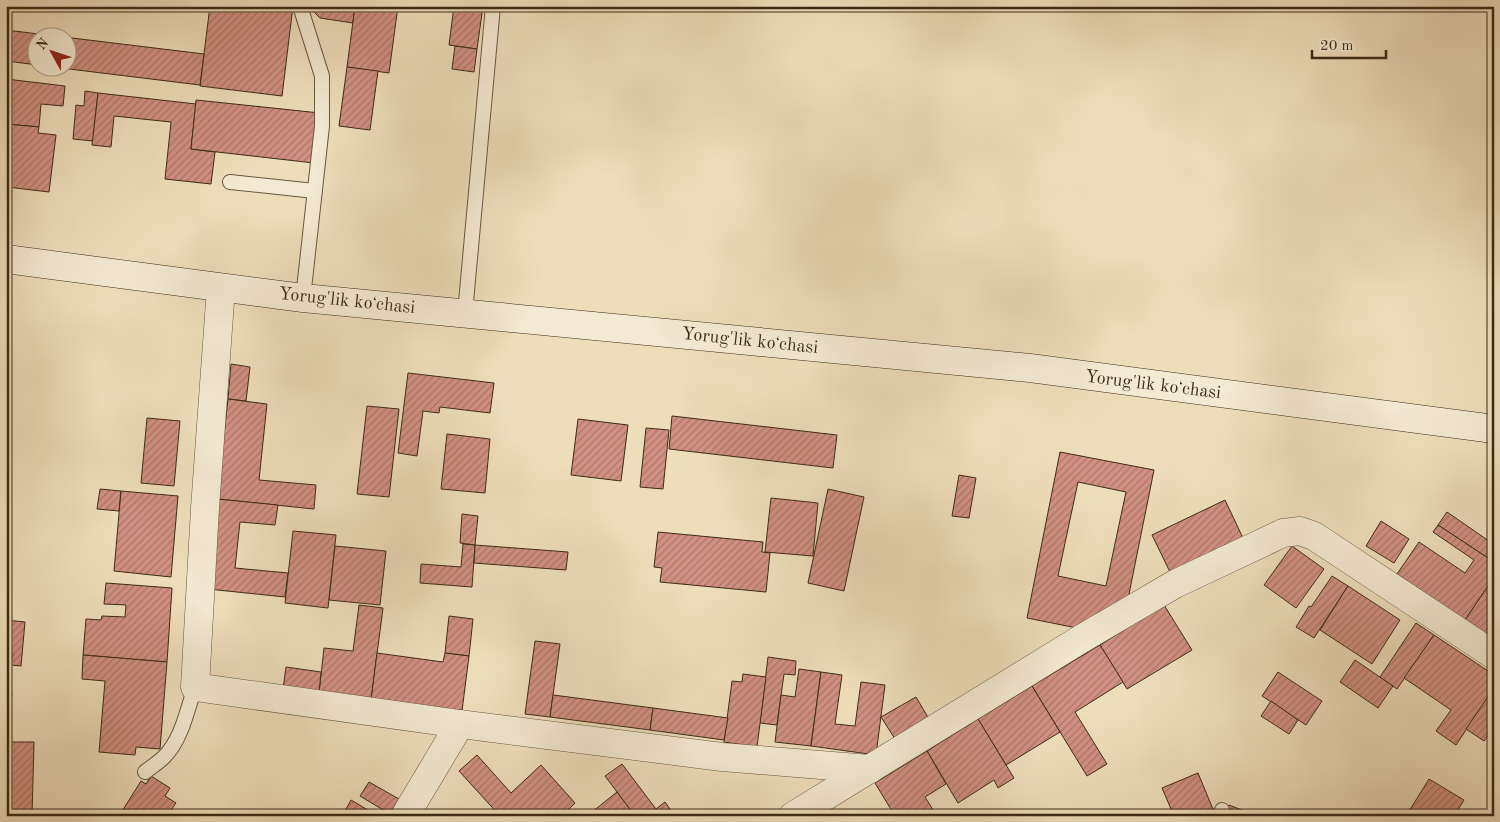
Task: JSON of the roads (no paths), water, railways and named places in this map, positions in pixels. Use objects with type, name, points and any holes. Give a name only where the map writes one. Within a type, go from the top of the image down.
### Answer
[{"type":"street","name":"Yorug'lik koʻchasi","points":[[6,259],[303,298],[1030,368],[1494,429]]},
{"type":"street","points":[[221,288],[204,508],[195,686],[460,724],[722,757],[870,769]]},
{"type":"street","points":[[793,816],[1175,584],[1283,533],[1300,531],[1314,536],[1494,655]]},
{"type":"street","points":[[405,816],[460,724]]},
{"type":"lane","points":[[300,6],[322,76],[322,126],[303,298]]},
{"type":"lane","points":[[465,313],[493,6]]},
{"type":"lane","points":[[230,182],[315,191]]},
{"type":"lane","points":[[145,772],[164,758],[173,745],[181,728],[195,686]]}]
